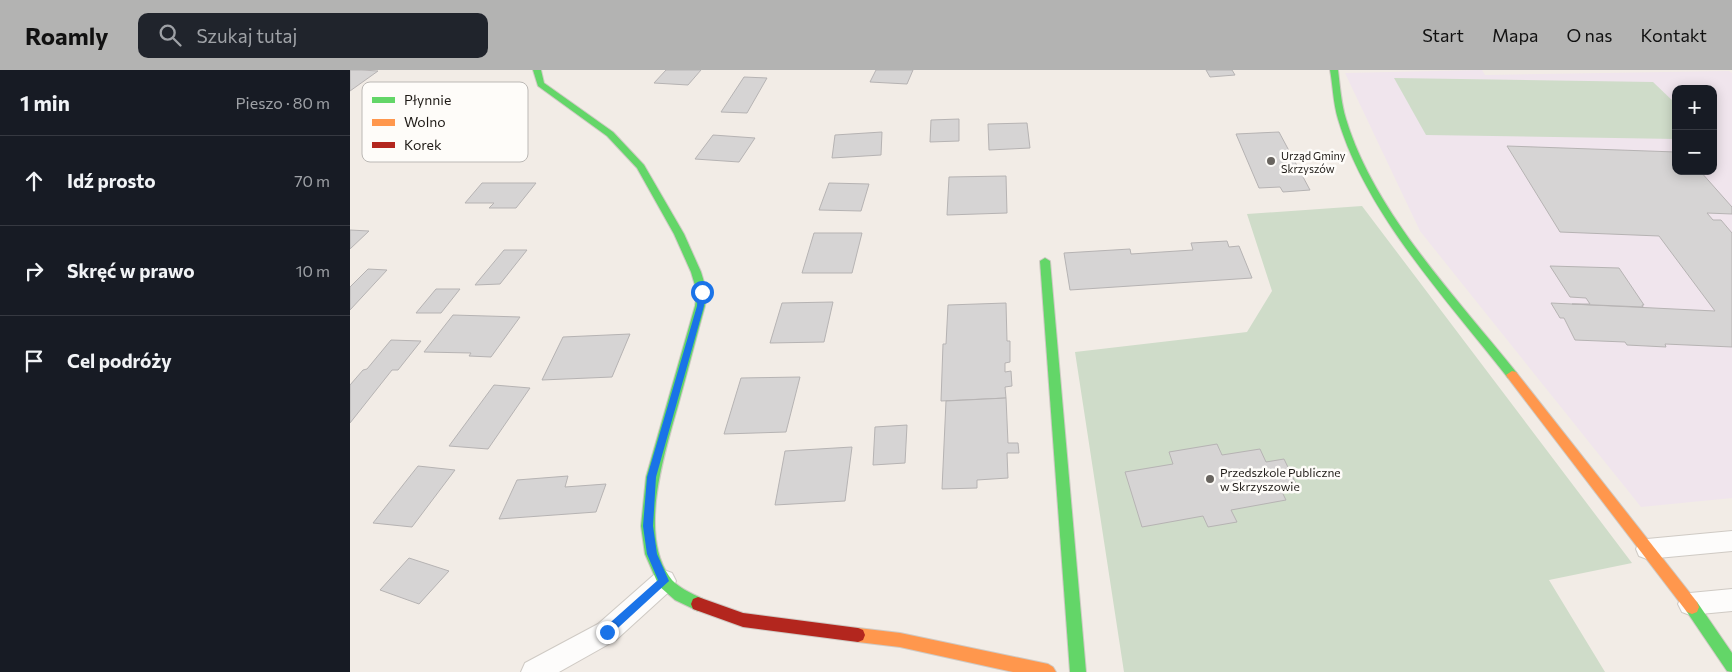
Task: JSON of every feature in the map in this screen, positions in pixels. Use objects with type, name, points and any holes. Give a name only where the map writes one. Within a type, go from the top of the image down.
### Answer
[{"type":"street","points":[[537,70],[541,84],[610,134],[641,167],[679,234],[696,272],[702,292],[700,306],[652,477],[648,526],[652,554],[664,581],[680,595],[707,608],[743,620],[900,640],[1048,672]]},
{"type":"street","points":[[1334,70],[1342,121],[1367,180],[1407,243],[1690,604],[1732,666]]},
{"type":"street","points":[[1044,261],[1078,672]]},
{"type":"lane","points":[[1647,549],[1732,541]]},
{"type":"lane","points":[[534,672],[607,632],[664,581]]},
{"type":"lane","points":[[1690,604],[1732,600]]},
{"type":"shaded area","points":[[1482,70],[1485,75],[1729,71],[1732,73],[1732,498],[1641,507],[1420,231],[1345,73]]},
{"type":"green space","points":[[1394,78],[1653,82],[1672,100],[1672,139],[1426,135]]},
{"type":"green space","points":[[1362,206],[1632,563],[1549,580],[1605,672],[1124,672],[1075,352],[1247,332],[1272,291],[1247,214]]},
{"type":"building","points":[[350,70],[378,71],[362,82],[350,91]]},
{"type":"building","points":[[666,70],[701,70],[688,85],[654,83]]},
{"type":"building","points":[[876,70],[913,70],[907,84],[870,82]]},
{"type":"building","points":[[1206,70],[1232,70],[1235,75],[1210,77]]},
{"type":"building","points":[[744,77],[767,78],[747,113],[721,112]]},
{"type":"building","points":[[959,119],[959,141],[930,142],[931,120]]},
{"type":"building","points":[[1027,123],[1030,148],[989,150],[988,124]]},
{"type":"building","points":[[882,132],[881,155],[832,158],[835,135]]},
{"type":"building","name":"Urząd Gminy Skrzyszów","points":[[1279,132],[1310,190],[1283,192],[1280,187],[1259,188],[1236,134]]},
{"type":"building","points":[[713,135],[755,138],[739,162],[695,159]]},
{"type":"building","points":[[1507,146],[1672,152],[1672,175],[1704,175],[1732,207],[1732,214],[1707,213],[1713,220],[1721,220],[1732,233],[1732,347],[1665,344],[1666,347],[1627,345],[1625,342],[1575,340],[1564,318],[1560,318],[1551,303],[1715,311],[1659,236],[1560,232]]},
{"type":"building","points":[[1006,176],[1007,213],[947,215],[949,177]]},
{"type":"building","points":[[482,183],[536,183],[516,208],[489,208],[494,203],[465,203]]},
{"type":"building","points":[[829,183],[869,184],[861,211],[819,210]]},
{"type":"building","points":[[350,230],[369,231],[350,249]]},
{"type":"building","points":[[814,233],[862,233],[852,273],[802,273]]},
{"type":"building","points":[[1227,241],[1229,247],[1239,246],[1252,278],[1070,290],[1064,253],[1130,249],[1131,254],[1193,250],[1191,243]]},
{"type":"building","points":[[504,250],[527,250],[500,284],[475,285]]},
{"type":"building","points":[[1550,266],[1619,268],[1644,305],[1642,305],[1643,307],[1572,304],[1590,304],[1586,298],[1570,297]]},
{"type":"building","points":[[368,269],[387,270],[350,310],[350,287]]},
{"type":"building","points":[[436,289],[460,289],[441,313],[416,313]]},
{"type":"building","points":[[833,302],[824,342],[770,343],[782,303]]},
{"type":"building","points":[[1006,303],[1007,341],[1010,341],[1010,362],[1005,363],[1005,372],[1011,371],[1012,386],[1005,387],[1006,398],[941,401],[943,344],[946,344],[948,305]]},
{"type":"building","points":[[453,315],[520,317],[491,357],[469,356],[471,353],[424,352]]},
{"type":"building","points":[[630,334],[612,377],[542,380],[563,337]]},
{"type":"building","points":[[391,340],[421,341],[398,370],[392,370],[350,423],[350,385],[363,370],[367,369]]},
{"type":"building","points":[[800,377],[786,432],[724,434],[741,378]]},
{"type":"building","points":[[494,385],[530,388],[488,449],[449,446]]},
{"type":"building","points":[[1006,398],[1008,443],[1018,443],[1019,453],[1007,453],[1008,478],[977,480],[977,488],[942,489],[946,401]]},
{"type":"building","points":[[907,425],[905,463],[873,465],[875,427]]},
{"type":"building","name":"Przedszkole Publiczne w Skrzyszowie","points":[[1217,444],[1222,455],[1260,449],[1266,462],[1284,459],[1297,486],[1280,488],[1286,500],[1231,510],[1237,522],[1208,527],[1203,516],[1142,527],[1125,472],[1173,464],[1169,452]]},
{"type":"building","points":[[852,447],[845,501],[775,505],[785,451]]},
{"type":"building","points":[[418,466],[455,470],[412,527],[373,523]]},
{"type":"building","points":[[568,476],[565,487],[606,484],[596,512],[499,519],[517,480]]},
{"type":"building","points":[[409,558],[449,571],[419,604],[380,590]]},
{"type":"traffic: fast","points":[[537,70],[541,84],[610,134],[641,167],[679,234],[696,272],[702,292],[700,306],[652,477],[648,526],[652,554],[664,581],[680,595],[698,604]]},
{"type":"traffic: fast","points":[[1334,70],[1338,104],[1343,123],[1357,158],[1375,192],[1395,224],[1440,286],[1512,375]]},
{"type":"traffic: fast","points":[[1045,261],[1078,672]]},
{"type":"traffic: fast","points":[[1692,607],[1732,666]]},
{"type":"traffic: slow","points":[[1512,375],[1692,607]]},
{"type":"traffic: slow","points":[[858,635],[900,640],[1048,672]]},
{"type":"traffic: jam","points":[[698,604],[743,620],[858,635]]},
{"type":"place","name":"Urząd Gminy Skrzyszów","points":[[1271,161]]},
{"type":"place","name":"Przedszkole Publiczne w Skrzyszowie","points":[[1210,479]]},
{"type":"route","points":[[607,632],[664,581],[652,554],[648,526],[652,477],[700,306],[702,292]]}]
